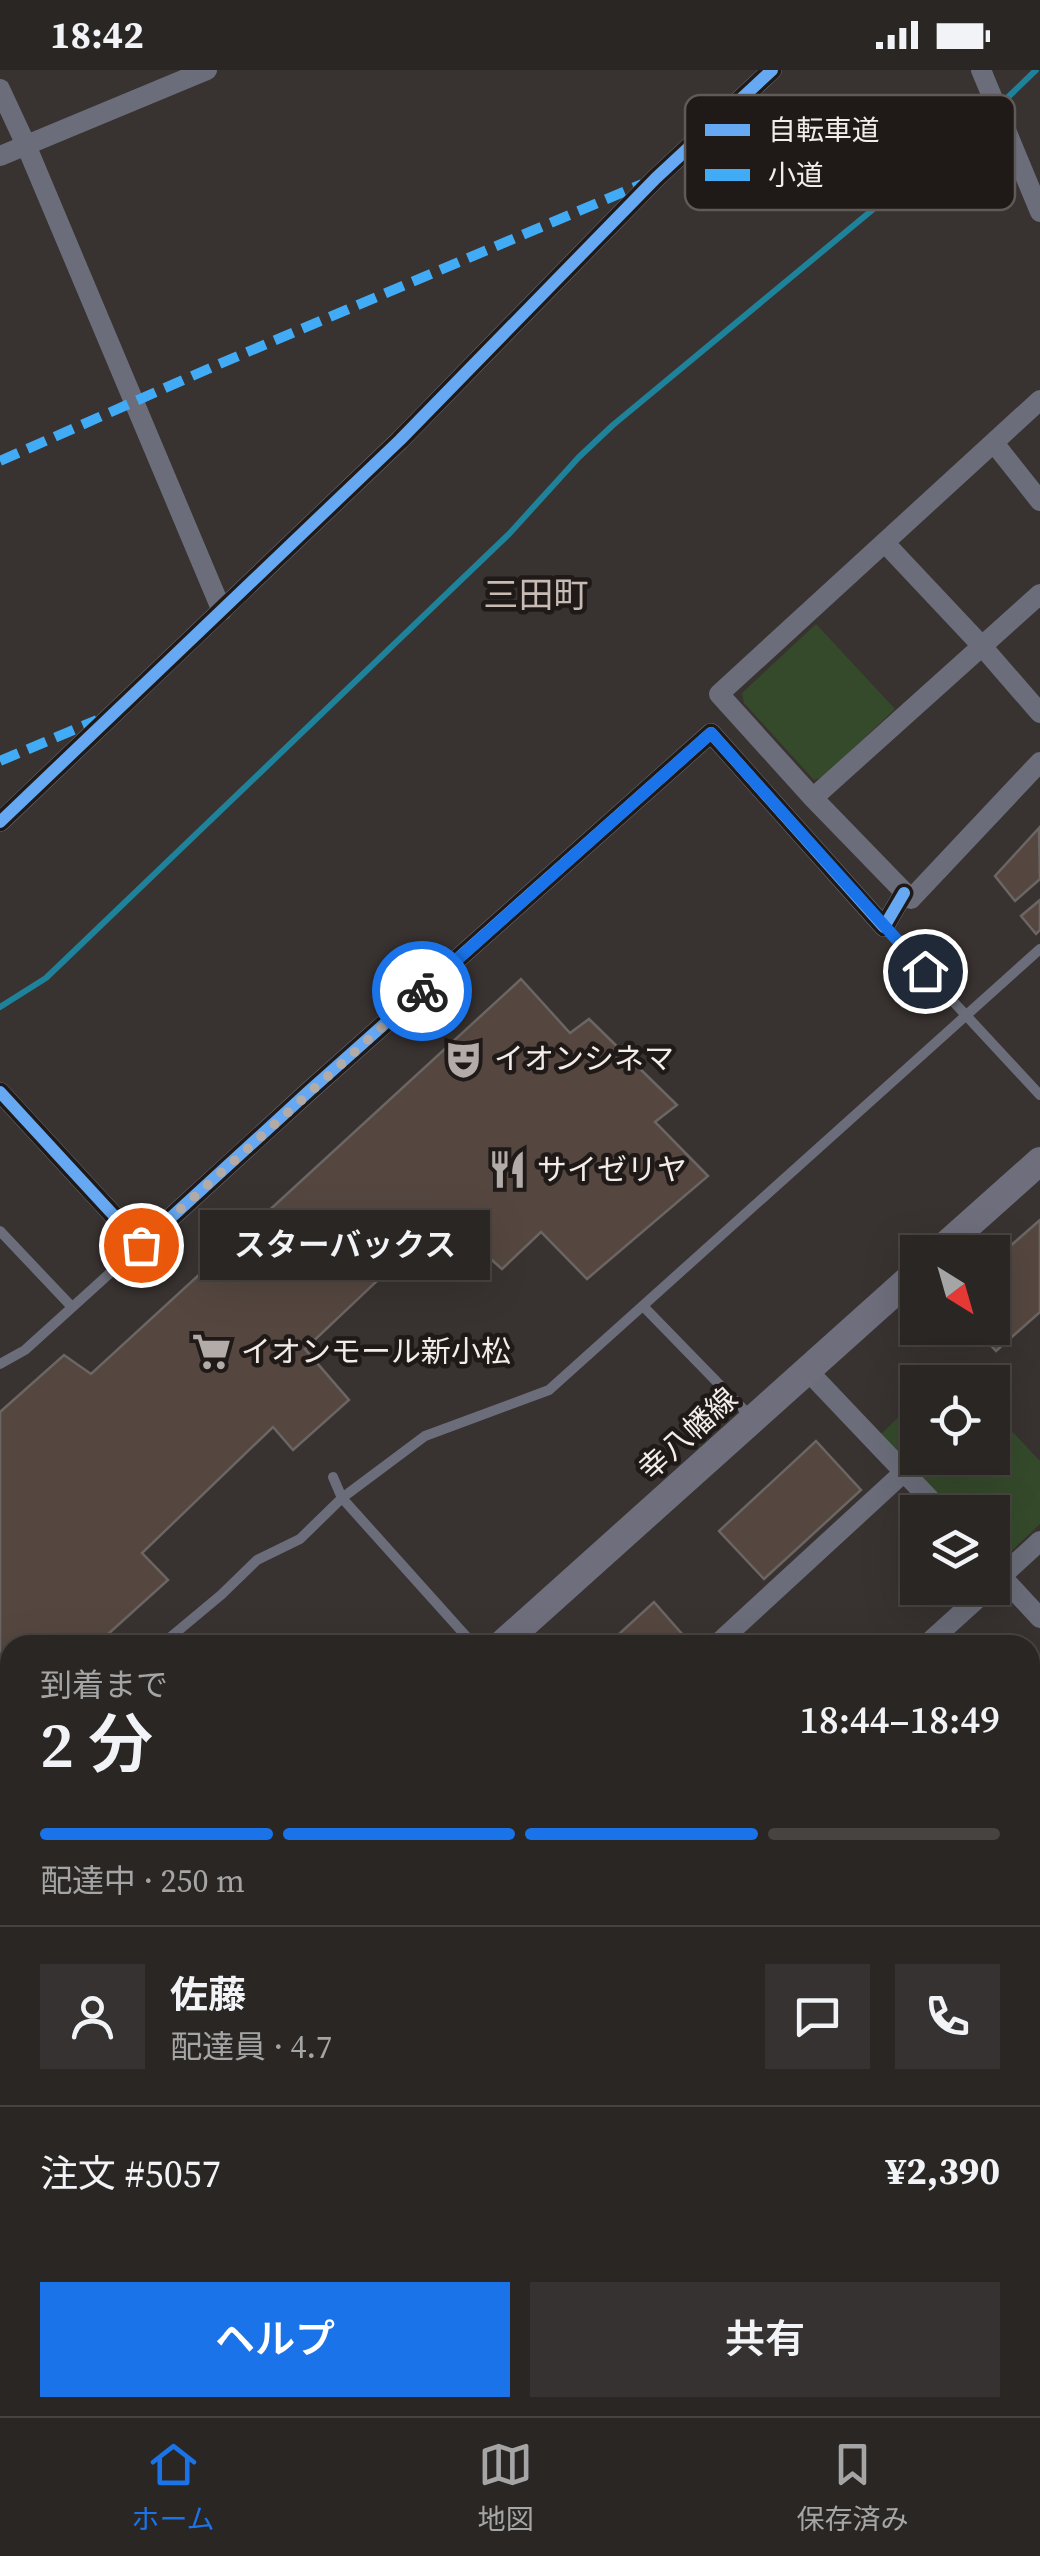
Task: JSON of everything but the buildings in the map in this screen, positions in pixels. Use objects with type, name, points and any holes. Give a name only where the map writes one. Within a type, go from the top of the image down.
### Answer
[{"type":"street","points":[[0,156],[207,70]]},
{"type":"street","points":[[745,95],[772,70]]},
{"type":"street","points":[[981,70],[991,95]]},
{"type":"street","points":[[0,89],[222,610]]},
{"type":"street","points":[[0,822],[400,440],[685,151]]},
{"type":"street","points":[[1015,152],[1040,212]]},
{"type":"street","points":[[1040,400],[718,694],[910,899],[1040,762]]},
{"type":"street","points":[[994,444],[1040,500]]},
{"type":"street","points":[[885,543],[1040,713]]},
{"type":"street","points":[[813,798],[1040,594]]},
{"type":"street","points":[[0,1092],[141,1245],[711,733],[884,927],[904,892]]},
{"type":"street","points":[[957,1235],[1040,1161]]},
{"type":"street","name":"幸八幡線","points":[[512,1635],[900,1287]]},
{"type":"street","points":[[807,1370],[900,1470]]},
{"type":"street","points":[[727,1635],[901,1475]]},
{"type":"street","points":[[905,1475],[925,1495]]},
{"type":"street","points":[[1010,1565],[1040,1541]]},
{"type":"street","points":[[1010,1592],[1040,1618]]},
{"type":"street","points":[[936,1635],[967,1605]]},
{"type":"lane","points":[[884,927],[1040,1095]]},
{"type":"lane","points":[[173,1635],[257,1560],[300,1539],[342,1498],[426,1436],[549,1390],[1040,948]]},
{"type":"lane","points":[[0,1231],[72,1308]]},
{"type":"lane","points":[[0,1364],[24,1350],[141,1245]]},
{"type":"lane","points":[[642,1306],[753,1419]]},
{"type":"lane","points":[[333,1477],[342,1498],[465,1635]]},
{"type":"green space","points":[[816,624],[895,709],[823,777],[814,780],[744,703],[742,693]]},
{"type":"green space","points":[[900,1416],[900,1456],[880,1435]]},
{"type":"green space","points":[[1010,1429],[1040,1461],[1040,1524],[1010,1552],[1010,1495],[937,1495],[918,1475],[1010,1475]]},
{"type":"waterway","points":[[1010,95],[1036,70]]},
{"type":"waterway","points":[[0,1007],[46,978],[509,534],[613,425],[872,210]]},
{"type":"marked path","points":[[0,461],[642,184]]},
{"type":"marked path","points":[[0,761],[97,720]]},
{"type":"cycle path","points":[[745,95],[772,70]]},
{"type":"cycle path","points":[[0,822],[400,440],[685,151]]},
{"type":"cycle path","points":[[0,1092],[141,1245],[711,733],[884,927],[904,893]]},
{"type":"way so far","points":[[141,1245],[422,991]]},
{"type":"place","name":"イオンシネマ","points":[[464,1059]]},
{"type":"place","name":"サイゼリヤ","points":[[507,1170]]},
{"type":"place","name":"スターバックス","points":[[141,1245]]},
{"type":"place","name":"イオンモール新小松","points":[[211,1352]]},
{"type":"district","name":"三田町","points":[[536,595]]},
{"type":"route","points":[[422,991],[711,733],[925,971]]}]
